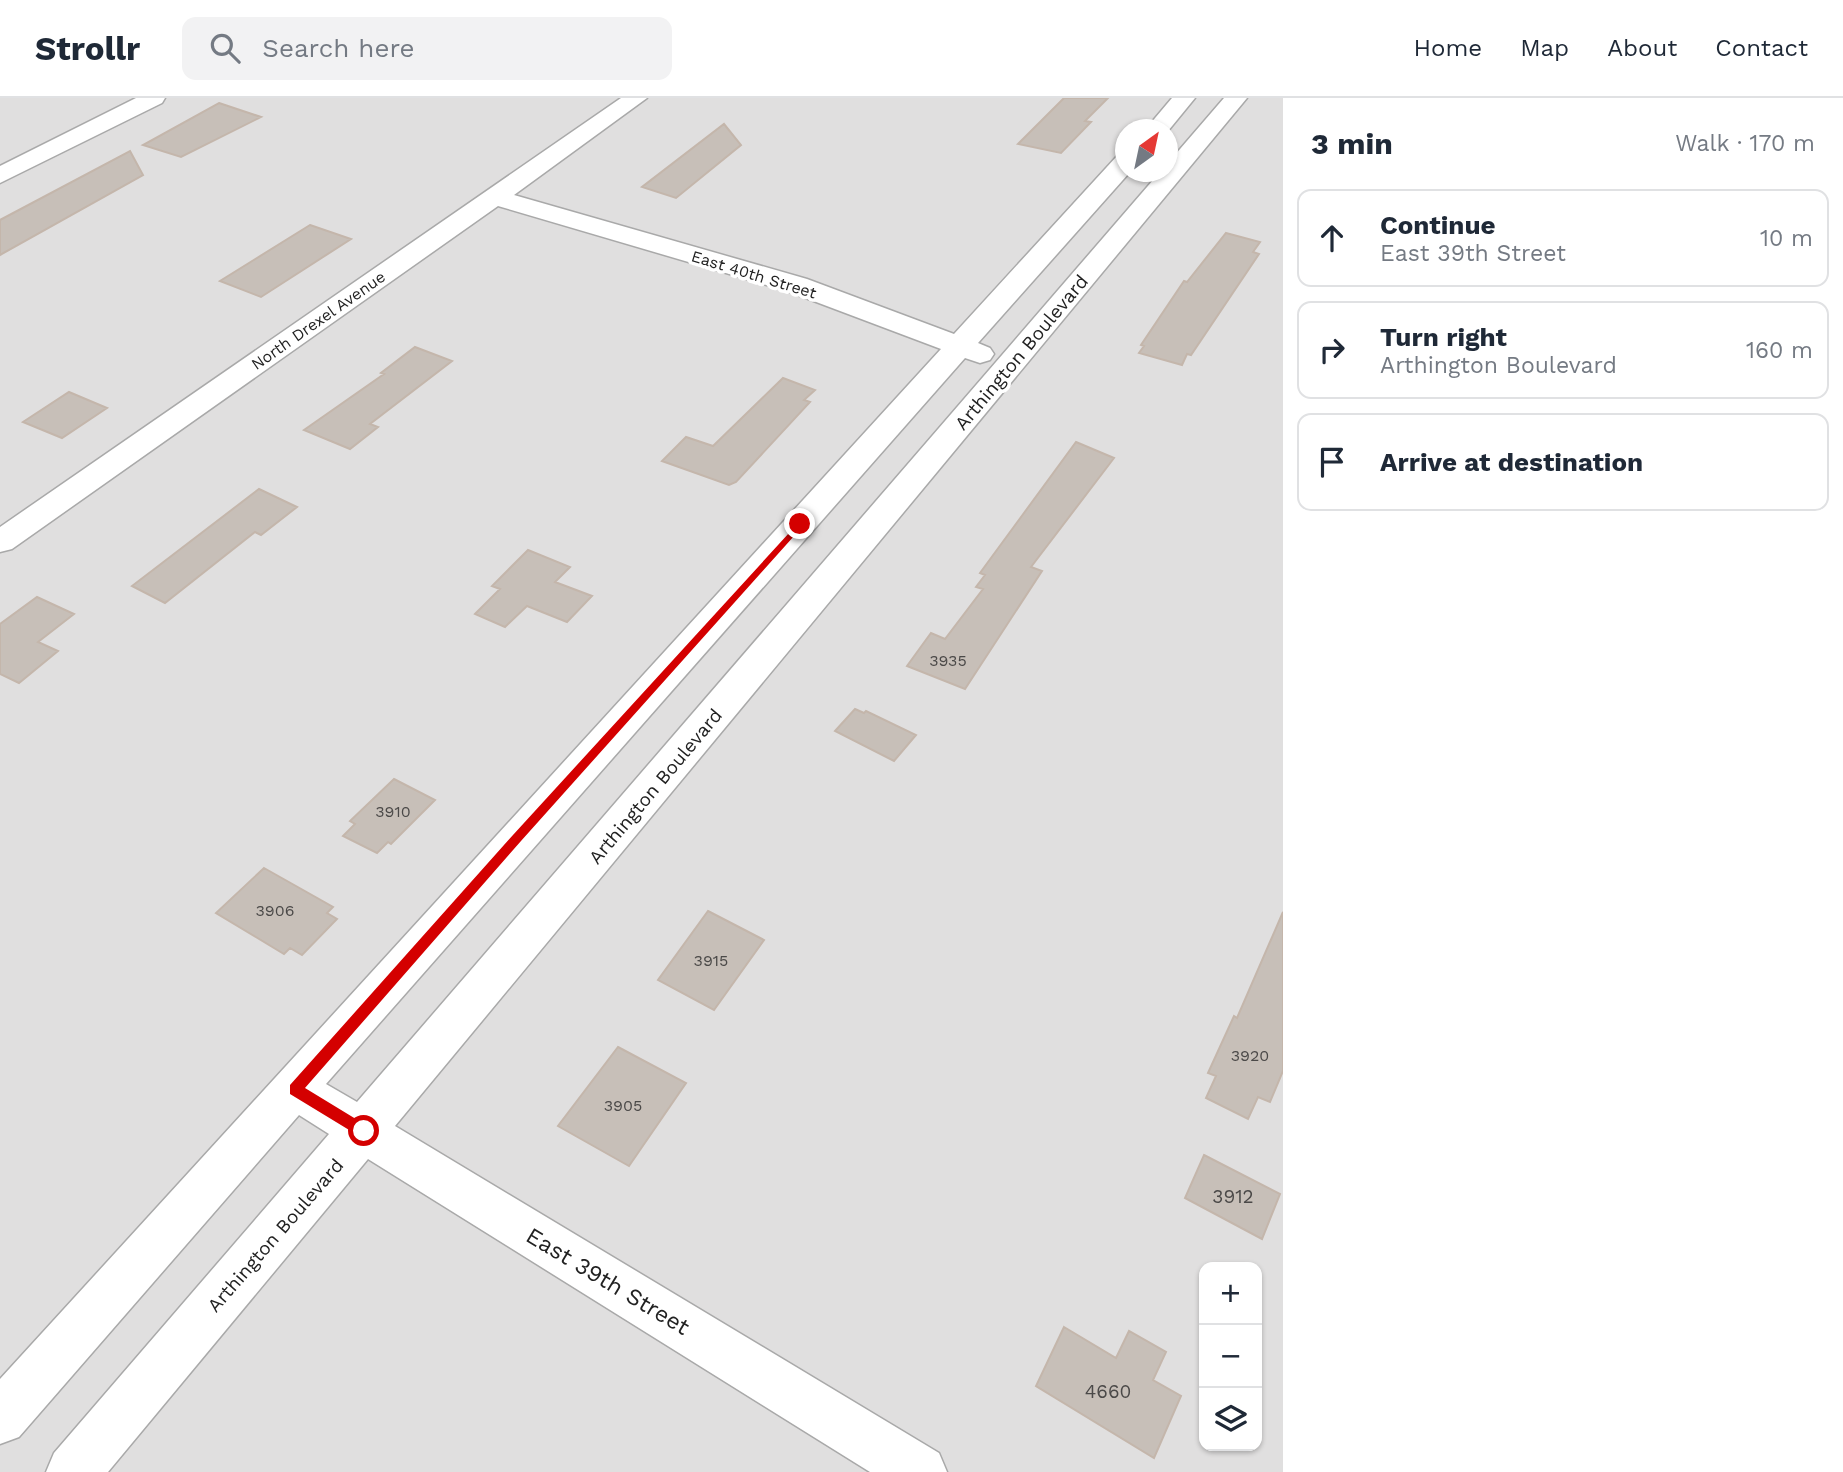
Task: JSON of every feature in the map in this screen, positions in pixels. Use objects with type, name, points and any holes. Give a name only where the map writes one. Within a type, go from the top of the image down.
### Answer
[{"type":"street","points":[[4,171],[154,98]]},
{"type":"street","name":"North Drexel Avenue","points":[[0,542],[636,98]]},
{"type":"street","points":[[1166,119],[1184,98]]},
{"type":"street","name":"Arthington Boulevard","points":[[73,1472],[1236,98]]},
{"type":"street","points":[[0,1418],[1115,172]]},
{"type":"street","name":"East 40th Street","points":[[493,197],[797,285],[1011,364]]},
{"type":"street","name":"East 39th Street","points":[[295,1089],[920,1472]]},
{"type":"shaded area","points":[[0,98],[1283,98],[1283,1472],[0,1472]]},
{"type":"building","points":[[1064,98],[1108,98],[1085,121],[1091,122],[1061,153],[1018,144]]},
{"type":"building","points":[[219,103],[261,117],[181,157],[143,145]]},
{"type":"building","points":[[724,124],[741,145],[676,198],[642,187]]},
{"type":"building","points":[[130,151],[143,175],[0,255],[0,220]]},
{"type":"building","points":[[310,225],[351,239],[261,297],[220,281]]},
{"type":"building","points":[[1226,233],[1260,242],[1253,252],[1259,254],[1191,355],[1187,354],[1182,365],[1139,353],[1144,346],[1141,345],[1184,281],[1187,282]]},
{"type":"building","points":[[415,347],[452,361],[370,424],[378,427],[350,449],[304,430],[384,374],[381,373]]},
{"type":"building","points":[[783,378],[815,390],[804,400],[810,402],[736,482],[729,485],[662,461],[686,437],[713,446]]},
{"type":"building","points":[[69,392],[107,408],[62,438],[23,422]]},
{"type":"building","points":[[1076,442],[1114,458],[1031,567],[1042,571],[965,689],[907,666],[931,633],[945,639],[983,589],[976,587],[985,575],[980,573]]},
{"type":"building","points":[[259,489],[297,507],[261,535],[255,532],[165,603],[132,586]]},
{"type":"building","points":[[528,550],[570,567],[555,582],[592,596],[567,622],[527,606],[505,627],[475,614],[500,589],[492,586]]},
{"type":"building","points":[[37,597],[74,614],[38,642],[58,651],[19,683],[0,674],[0,624]]},
{"type":"building","points":[[855,709],[864,713],[866,711],[916,735],[894,761],[835,731]]},
{"type":"building","points":[[394,779],[435,800],[391,844],[388,842],[377,853],[343,836],[355,824],[350,821]]},
{"type":"building","points":[[264,868],[333,907],[327,913],[337,919],[302,955],[290,948],[284,954],[216,913]]},
{"type":"building","points":[[708,911],[764,940],[714,1010],[658,980]]},
{"type":"building","points":[[1283,912],[1283,1071],[1270,1102],[1258,1097],[1248,1119],[1206,1098],[1216,1076],[1208,1073],[1234,1016],[1237,1018]]},
{"type":"building","points":[[618,1047],[686,1083],[629,1166],[558,1126]]},
{"type":"building","points":[[1204,1155],[1280,1194],[1262,1239],[1185,1198]]},
{"type":"building","points":[[1064,1327],[1116,1358],[1129,1331],[1166,1352],[1153,1380],[1181,1396],[1154,1458],[1036,1386]]},
{"type":"route","points":[[364,1131],[295,1089],[800,524]]}]
